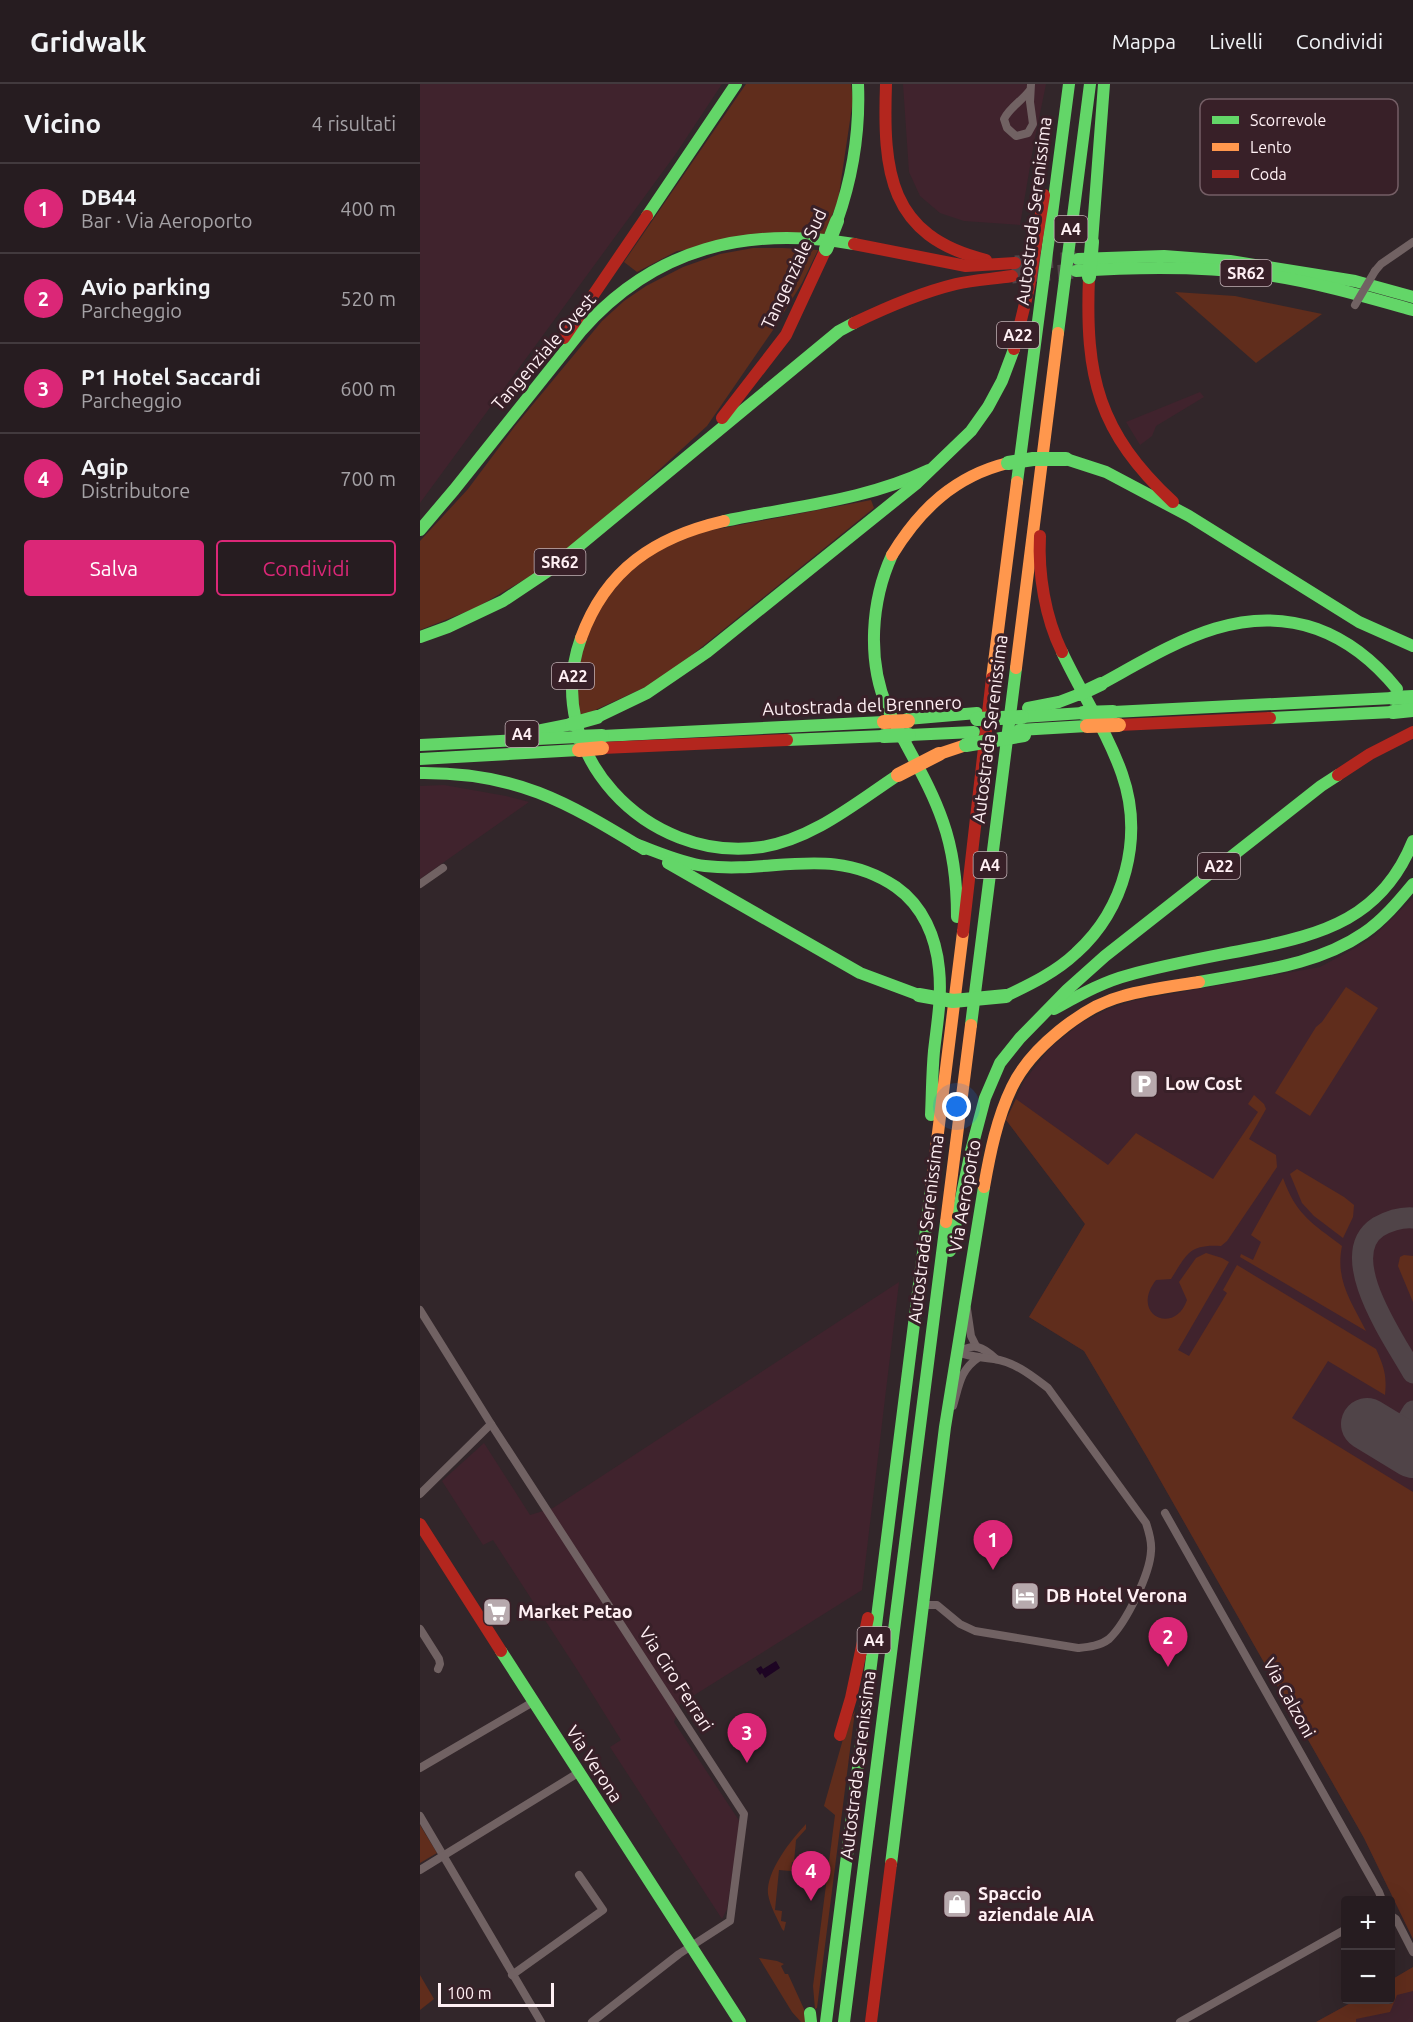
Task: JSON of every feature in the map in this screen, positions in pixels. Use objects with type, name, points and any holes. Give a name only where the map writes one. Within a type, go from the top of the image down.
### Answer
[{"type":"main road","points":[[536,384],[558,346],[736,84]]},
{"type":"main road","name":"Tangenziale Sud","points":[[701,444],[786,335],[826,249],[849,190],[858,134],[858,84]]},
{"type":"main road","points":[[849,190],[861,155],[866,123],[867,84]]},
{"type":"main road","points":[[886,84],[886,156],[890,179],[899,200],[935,240],[980,259],[1010,267]]},
{"type":"main road","name":"A4","points":[[1029,287],[1063,84]]},
{"type":"main road","name":"Autostrada Serenissima","points":[[826,2022],[957,982],[990,690],[1069,84]]},
{"type":"main road","name":"Autostrada Serenissima","points":[[844,2022],[1090,84]]},
{"type":"main road","points":[[1104,84],[1089,277],[1088,335],[1094,378],[1102,406],[1137,466],[1158,489],[1189,516]]},
{"type":"main road","name":"Tangenziale Ovest","points":[[420,530],[586,325],[627,288],[688,255],[716,245],[750,239],[812,238],[927,260],[973,266],[1010,267]]},
{"type":"main road","name":"SR62","points":[[1413,297],[1381,286],[1303,271],[1230,261],[1164,256],[1077,265],[1181,268],[1262,274],[1349,292],[1413,310]]},
{"type":"main road","name":"SR62","points":[[420,637],[448,627],[502,601],[551,569],[839,331],[890,305],[1010,267]]},
{"type":"main road","name":"A22","points":[[576,737],[597,717],[647,693],[686,667],[918,483],[929,470],[961,442],[988,407],[1002,381],[1022,321],[1029,287]]},
{"type":"main road","points":[[420,773],[492,778],[534,789],[577,810],[860,973],[883,983],[919,995],[953,1001],[1006,996],[1036,983],[1065,964],[1088,943],[1105,922],[1124,877],[1130,851],[1132,826],[1129,799],[1120,769],[1106,736],[1058,643],[1045,594],[1040,542],[1050,452],[1053,375]]},
{"type":"main road","points":[[957,982],[957,902],[954,862],[949,842],[932,795],[887,706],[875,656],[875,612],[878,591],[887,566],[910,528],[947,491],[985,469],[1008,463],[1033,459],[1066,459],[1088,465],[1106,472],[1189,516],[1359,622],[1413,646]]},
{"type":"main road","name":"A22","points":[[929,470],[910,480],[881,490],[717,523],[683,533],[657,545],[623,569],[601,595],[580,636],[573,677],[574,709],[579,735],[592,763],[606,785],[645,822],[690,842],[729,849],[762,847],[806,831],[840,813],[898,775],[939,754],[1022,722]]},
{"type":"main road","points":[[1022,722],[1051,704],[1101,684],[1175,643],[1211,629],[1246,620],[1279,619],[1314,627],[1352,645],[1382,669],[1394,699]]},
{"type":"main road","name":"SR62","points":[[420,648],[448,627]]},
{"type":"main road","name":"Autostrada del Brennero","points":[[420,745],[576,737],[602,742],[976,721],[1116,719],[1413,697]]},
{"type":"main road","name":"Autostrada del Brennero","points":[[1394,699],[1413,710]]},
{"type":"main road","name":"Autostrada del Brennero","points":[[1022,722],[1071,728],[1085,720]]},
{"type":"main road","points":[[908,725],[976,721]]},
{"type":"main road","name":"Autostrada del Brennero","points":[[602,742],[856,723],[885,726]]},
{"type":"main road","name":"A22","points":[[1039,1018],[1105,956],[1321,786],[1370,754],[1413,732]]},
{"type":"main road","name":"Autostrada del Brennero","points":[[420,759],[576,737]]},
{"type":"main road","points":[[1039,1018],[1084,993],[1127,975],[1284,942],[1345,921],[1364,908],[1391,882],[1413,841]]},
{"type":"main road","points":[[635,844],[686,862],[705,866],[833,862],[861,867],[895,885],[924,915],[933,938],[939,970],[940,993],[933,1063],[922,1259]]},
{"type":"main road","name":"Via Aeroporto","points":[[871,2022],[945,1427],[995,1131],[1013,1085],[1031,1060],[1053,1036],[1083,1013],[1121,996],[1285,965],[1307,960],[1338,948],[1364,933],[1388,913],[1413,884]]},
{"type":"main road","name":"A4","points":[[927,1356],[971,1151],[985,1098],[1000,1063],[1039,1018]]},
{"type":"main road","name":"Via Verona","points":[[420,1524],[740,2022]]},
{"type":"main road","points":[[840,1735],[851,1698],[868,1618],[882,1578]]},
{"type":"street","points":[[1031,87],[1033,124],[1028,133],[1016,136],[1007,128],[1004,119],[1009,111],[1022,101],[1031,87]]},
{"type":"street","points":[[1355,305],[1381,264],[1413,242]]},
{"type":"street","points":[[420,884],[443,868]]},
{"type":"street","points":[[922,1605],[937,1605],[960,1624],[975,1631],[1078,1648],[1089,1647],[1108,1639],[1132,1605],[1146,1574],[1151,1549],[1146,1523],[1048,1388],[1031,1375],[996,1359],[976,1346],[971,1336],[970,1319],[965,1304]]},
{"type":"street","name":"Via Ciro Ferrari","points":[[420,1310],[491,1424],[744,1814],[730,1921],[690,1947],[592,2022]]},
{"type":"street","points":[[957,1352],[976,1346]]},
{"type":"street","points":[[957,1352],[978,1358],[996,1359]]},
{"type":"street","points":[[945,1427],[962,1375],[968,1365],[978,1358]]},
{"type":"street","points":[[420,1494],[491,1424]]},
{"type":"street","name":"Via Calzoni","points":[[1166,1513],[1380,1896]]},
{"type":"street","points":[[420,1629],[439,1659],[438,1669]]},
{"type":"street","points":[[420,1768],[533,1702]]},
{"type":"street","points":[[420,1870],[578,1773]]},
{"type":"street","points":[[420,1816],[541,2022]]},
{"type":"street","points":[[512,1975],[603,1910],[579,1875]]},
{"type":"street","points":[[1395,1918],[1413,1952]]},
{"type":"street","points":[[1180,2022],[1341,1932]]},
{"type":"shaded area","points":[[420,84],[722,84],[675,155],[420,503]]},
{"type":"shaded area","points":[[746,84],[851,84],[853,100],[838,201],[824,235],[677,251],[637,272],[624,262]]},
{"type":"shaded area","points":[[903,84],[1046,84],[1020,225],[964,221],[940,213],[920,196],[909,172]]},
{"type":"shaded area","points":[[753,248],[818,250],[802,283],[773,330],[707,426],[591,532],[534,574],[476,608],[420,630],[420,541],[468,489],[515,426],[602,321],[624,301],[646,286],[683,267],[720,254]]},
{"type":"shaded area","points":[[1175,292],[1235,296],[1322,314],[1256,363]]},
{"type":"shaded area","points":[[1200,392],[1204,397],[1156,426],[1152,436],[1140,445],[1126,422]]},
{"type":"shaded area","points":[[871,500],[874,508],[661,680],[580,717],[577,696],[583,643],[610,590],[650,554],[702,532]]},
{"type":"shaded area","points":[[444,785],[529,802],[420,879],[420,786]]},
{"type":"shaded area","points":[[1413,898],[1413,1939],[1395,1902],[1395,1896],[1392,1896],[1364,1838],[1084,1351],[1029,1317],[1085,1224],[1006,1120],[1024,1081],[1050,1048],[1081,1023],[1106,1010],[1132,1001],[1320,967],[1375,935]]},
{"type":"shaded area","points":[[1346,987],[1378,1008],[1310,1116],[1275,1093],[1316,1027]]},
{"type":"shaded area","points":[[1254,1095],[1264,1104],[1266,1109],[1249,1139],[1276,1155],[1277,1167],[1227,1241],[1221,1246],[1202,1247],[1190,1252],[1171,1279],[1156,1280],[1149,1292],[1148,1303],[1151,1311],[1157,1317],[1165,1319],[1181,1311],[1187,1300],[1179,1282],[1196,1258],[1206,1253],[1229,1262],[1178,1350],[1189,1356],[1227,1293],[1223,1290],[1237,1265],[1376,1349],[1379,1355],[1386,1382],[1385,1395],[1328,1361],[1292,1418],[1413,1492],[1413,1939],[1395,1902],[1395,1896],[1392,1896],[1364,1838],[1084,1351],[1029,1317],[1085,1224],[1006,1120],[1016,1099],[1108,1165],[1136,1133],[1213,1179],[1258,1112],[1248,1104]]},
{"type":"shaded area","points":[[1297,1169],[1354,1205],[1353,1217],[1343,1238],[1314,1216],[1302,1203],[1290,1174]]},
{"type":"shaded area","points":[[1283,1178],[1299,1210],[1342,1246],[1340,1258],[1343,1280],[1350,1300],[1366,1331],[1240,1257],[1241,1254],[1253,1260],[1261,1242],[1251,1235]]},
{"type":"shaded area","points":[[1413,1256],[1413,1302],[1398,1266],[1400,1257]]},
{"type":"shaded area","points":[[899,1282],[862,1590],[680,1704],[674,1722],[740,1822],[727,1909],[722,1919],[610,1747],[621,1740],[578,1671],[493,1540],[483,1545],[442,1481],[484,1443],[530,1515],[553,1508]]},
{"type":"shaded area","points":[[776,1661],[780,1668],[765,1678],[756,1669],[761,1666],[763,1669]]},
{"type":"shaded area","points":[[855,1711],[817,2008],[815,2009],[813,1986],[835,1815],[824,1806],[847,1725]]},
{"type":"shaded area","points":[[806,1824],[806,1829],[796,1840],[791,1871],[779,1870],[775,1910],[782,1911],[781,1921],[786,1922],[784,1931],[770,1903],[768,1885],[781,1856]]},
{"type":"shaded area","points":[[420,1825],[437,1853],[420,1863]]},
{"type":"shaded area","points":[[759,1958],[784,1964],[781,1966],[785,1974],[788,1974],[804,2009],[807,2022],[801,2022],[792,2012]]},
{"type":"shaded area","points":[[1413,1967],[1413,2022],[1316,2022],[1349,2004],[1395,2004],[1395,1978]]},
{"type":"shaded area","points":[[1413,1967],[1413,1991],[1397,1995],[1395,2000],[1395,1978]]},
{"type":"shaded area","points":[[420,1975],[434,1999],[420,2010]]},
{"type":"shaded area","points":[[1349,2004],[1393,2004],[1390,2012],[1356,2019],[1356,2022],[1316,2022]]},
{"type":"taxiway","points":[[1413,1218],[1395,1220],[1378,1227],[1366,1240],[1363,1258],[1365,1278],[1373,1299],[1413,1373]]},
{"type":"taxiway","points":[[1413,1411],[1403,1432],[1405,1441],[1413,1452]]},
{"type":"runway","points":[[1367,1424],[1413,1452]]},
{"type":"tunnel","points":[[1015,263],[1078,259]]},
{"type":"tunnel","points":[[1012,276],[1076,271]]},
{"type":"traffic: fast","points":[[647,216],[736,84]]},
{"type":"traffic: fast","points":[[837,221],[854,154],[858,119],[858,84]]},
{"type":"traffic: fast","points":[[1017,482],[1069,84]]},
{"type":"traffic: fast","points":[[1058,333],[1090,84]]},
{"type":"traffic: fast","points":[[1092,242],[1104,84]]},
{"type":"traffic: fast","points":[[826,249],[837,221]]},
{"type":"traffic: fast","points":[[420,530],[581,331],[610,302],[640,279],[672,262],[705,249],[740,241],[777,238],[815,239],[854,244]]},
{"type":"traffic: fast","points":[[1089,277],[1092,242]]},
{"type":"traffic: fast","points":[[1078,259],[1164,256],[1230,261],[1355,281],[1413,297]]},
{"type":"traffic: fast","points":[[1076,271],[1168,268],[1260,274],[1318,285],[1413,310]]},
{"type":"traffic: fast","points":[[420,637],[448,627],[503,601],[551,569],[839,331],[854,323]]},
{"type":"traffic: fast","points":[[597,717],[647,693],[707,652],[917,483],[971,431],[988,407],[1002,381],[1014,349]]},
{"type":"traffic: fast","points":[[1008,463],[1033,459],[1066,459]]},
{"type":"traffic: fast","points":[[1066,459],[1106,472],[1189,516],[1359,622],[1413,646]]},
{"type":"traffic: fast","points":[[724,521],[854,496],[929,470]]},
{"type":"traffic: fast","points":[[892,555],[876,611],[874,631],[876,670],[887,707],[931,792],[943,822],[954,869],[957,917]]},
{"type":"traffic: fast","points":[[1101,684],[1152,656],[1204,632],[1231,624],[1259,621],[1288,622],[1329,634],[1361,653],[1397,689]]},
{"type":"traffic: fast","points":[[581,638],[572,680],[576,721],[590,759],[613,792],[643,818],[679,838],[720,848],[762,847],[781,843],[817,828],[898,775]]},
{"type":"traffic: fast","points":[[1006,996],[1052,972],[1076,953],[1093,935],[1118,894],[1126,871],[1130,847],[1131,822],[1122,774],[1109,743],[1062,652]]},
{"type":"traffic: fast","points":[[971,1025],[1016,668]]},
{"type":"traffic: fast","points":[[1080,694],[1101,684]]},
{"type":"traffic: fast","points":[[1028,708],[1059,702],[1080,694]]},
{"type":"traffic: fast","points":[[1393,698],[1413,697]]},
{"type":"traffic: fast","points":[[1113,712],[1393,698]]},
{"type":"traffic: fast","points":[[1393,712],[1413,710]]},
{"type":"traffic: fast","points":[[1083,713],[1113,712]]},
{"type":"traffic: fast","points":[[1270,718],[1393,712]]},
{"type":"traffic: fast","points":[[907,719],[977,713]]},
{"type":"traffic: fast","points":[[1022,717],[1083,713]]},
{"type":"traffic: fast","points":[[572,724],[597,717]]},
{"type":"traffic: fast","points":[[977,719],[1022,717]]},
{"type":"traffic: fast","points":[[602,736],[884,722]]},
{"type":"traffic: fast","points":[[537,731],[572,724]]},
{"type":"traffic: fast","points":[[1019,730],[1087,726]]},
{"type":"traffic: fast","points":[[909,735],[974,732]]},
{"type":"traffic: fast","points":[[884,736],[909,735]]},
{"type":"traffic: fast","points":[[966,745],[1024,735]]},
{"type":"traffic: fast","points":[[577,737],[602,736]]},
{"type":"traffic: fast","points":[[787,740],[884,736]]},
{"type":"traffic: fast","points":[[420,745],[577,737]]},
{"type":"traffic: fast","points":[[420,759],[579,750]]},
{"type":"traffic: fast","points":[[420,773],[454,774],[512,784],[564,804],[644,849]]},
{"type":"traffic: fast","points":[[950,1251],[971,1151],[985,1098],[1000,1063],[1020,1038],[1067,990],[1105,956],[1338,775]]},
{"type":"traffic: fast","points":[[1054,1009],[1119,978],[1277,943],[1326,929],[1367,905],[1385,888],[1400,867],[1413,841]]},
{"type":"traffic: fast","points":[[635,844],[678,860],[705,866],[755,867],[802,863],[849,867],[872,874],[896,887],[914,903],[935,945],[940,979],[931,1115]]},
{"type":"traffic: fast","points":[[668,863],[860,973],[919,995]]},
{"type":"traffic: fast","points":[[1199,982],[1284,966],[1326,953],[1364,933],[1378,922],[1413,884]]},
{"type":"traffic: fast","points":[[919,995],[953,1001],[1006,996]]},
{"type":"traffic: fast","points":[[891,1864],[945,1427],[984,1187]]},
{"type":"traffic: fast","points":[[826,2022],[931,1189]]},
{"type":"traffic: fast","points":[[844,2022],[946,1222]]},
{"type":"traffic: fast","points":[[501,1651],[740,2022]]},
{"type":"traffic: fast","points":[[810,2013],[811,2022]]},
{"type":"traffic: slow","points":[[1016,668],[1058,333]]},
{"type":"traffic: slow","points":[[892,555],[914,523],[941,497],[971,476],[1008,463]]},
{"type":"traffic: slow","points":[[992,678],[1017,482]]},
{"type":"traffic: slow","points":[[581,638],[591,614],[604,593],[636,560],[676,536],[724,521]]},
{"type":"traffic: slow","points":[[884,722],[908,721]]},
{"type":"traffic: slow","points":[[1087,726],[1119,725]]},
{"type":"traffic: slow","points":[[939,754],[966,745]]},
{"type":"traffic: slow","points":[[579,750],[602,748]]},
{"type":"traffic: slow","points":[[898,775],[939,754]]},
{"type":"traffic: slow","points":[[931,1189],[963,932]]},
{"type":"traffic: slow","points":[[984,1187],[995,1136],[1012,1087],[1031,1058],[1044,1044],[1075,1019],[1107,1001],[1142,991],[1199,982]]},
{"type":"traffic: slow","points":[[946,1222],[971,1025]]},
{"type":"traffic: jam","points":[[886,84],[887,145],[890,172],[898,196],[911,217],[929,235],[953,249],[986,260]]},
{"type":"traffic: jam","points":[[1014,349],[1029,287],[1044,195]]},
{"type":"traffic: jam","points":[[564,338],[647,216]]},
{"type":"traffic: jam","points":[[854,244],[966,266],[1015,263]]},
{"type":"traffic: jam","points":[[722,418],[786,335],[826,249]]},
{"type":"traffic: jam","points":[[854,323],[904,301],[942,288],[970,281],[1012,276]]},
{"type":"traffic: jam","points":[[1089,277],[1090,344],[1101,401],[1112,426],[1128,451],[1173,502]]},
{"type":"traffic: jam","points":[[1040,536],[1040,565],[1044,595],[1051,624],[1062,652]]},
{"type":"traffic: jam","points":[[963,932],[992,678]]},
{"type":"traffic: jam","points":[[1119,725],[1270,718]]},
{"type":"traffic: jam","points":[[1338,775],[1370,754],[1413,732]]},
{"type":"traffic: jam","points":[[602,748],[787,740]]},
{"type":"traffic: jam","points":[[420,1524],[501,1651]]},
{"type":"traffic: jam","points":[[840,1735],[851,1698],[868,1618]]},
{"type":"traffic: jam","points":[[871,2022],[891,1864]]},
{"type":"place","name":"Low Cost","points":[[1144,1084]]},
{"type":"place","name":"DB44","points":[[993,1570]]},
{"type":"place","name":"DB Hotel Verona","points":[[1025,1596]]},
{"type":"place","name":"Market Petao","points":[[497,1612]]},
{"type":"place","name":"Avio parking","points":[[1168,1667]]},
{"type":"place","name":"P1 Hotel Saccardi","points":[[747,1763]]},
{"type":"place","name":"Agip","points":[[811,1901]]},
{"type":"place","name":"Spaccio aziendale AIA","points":[[957,1904]]}]
